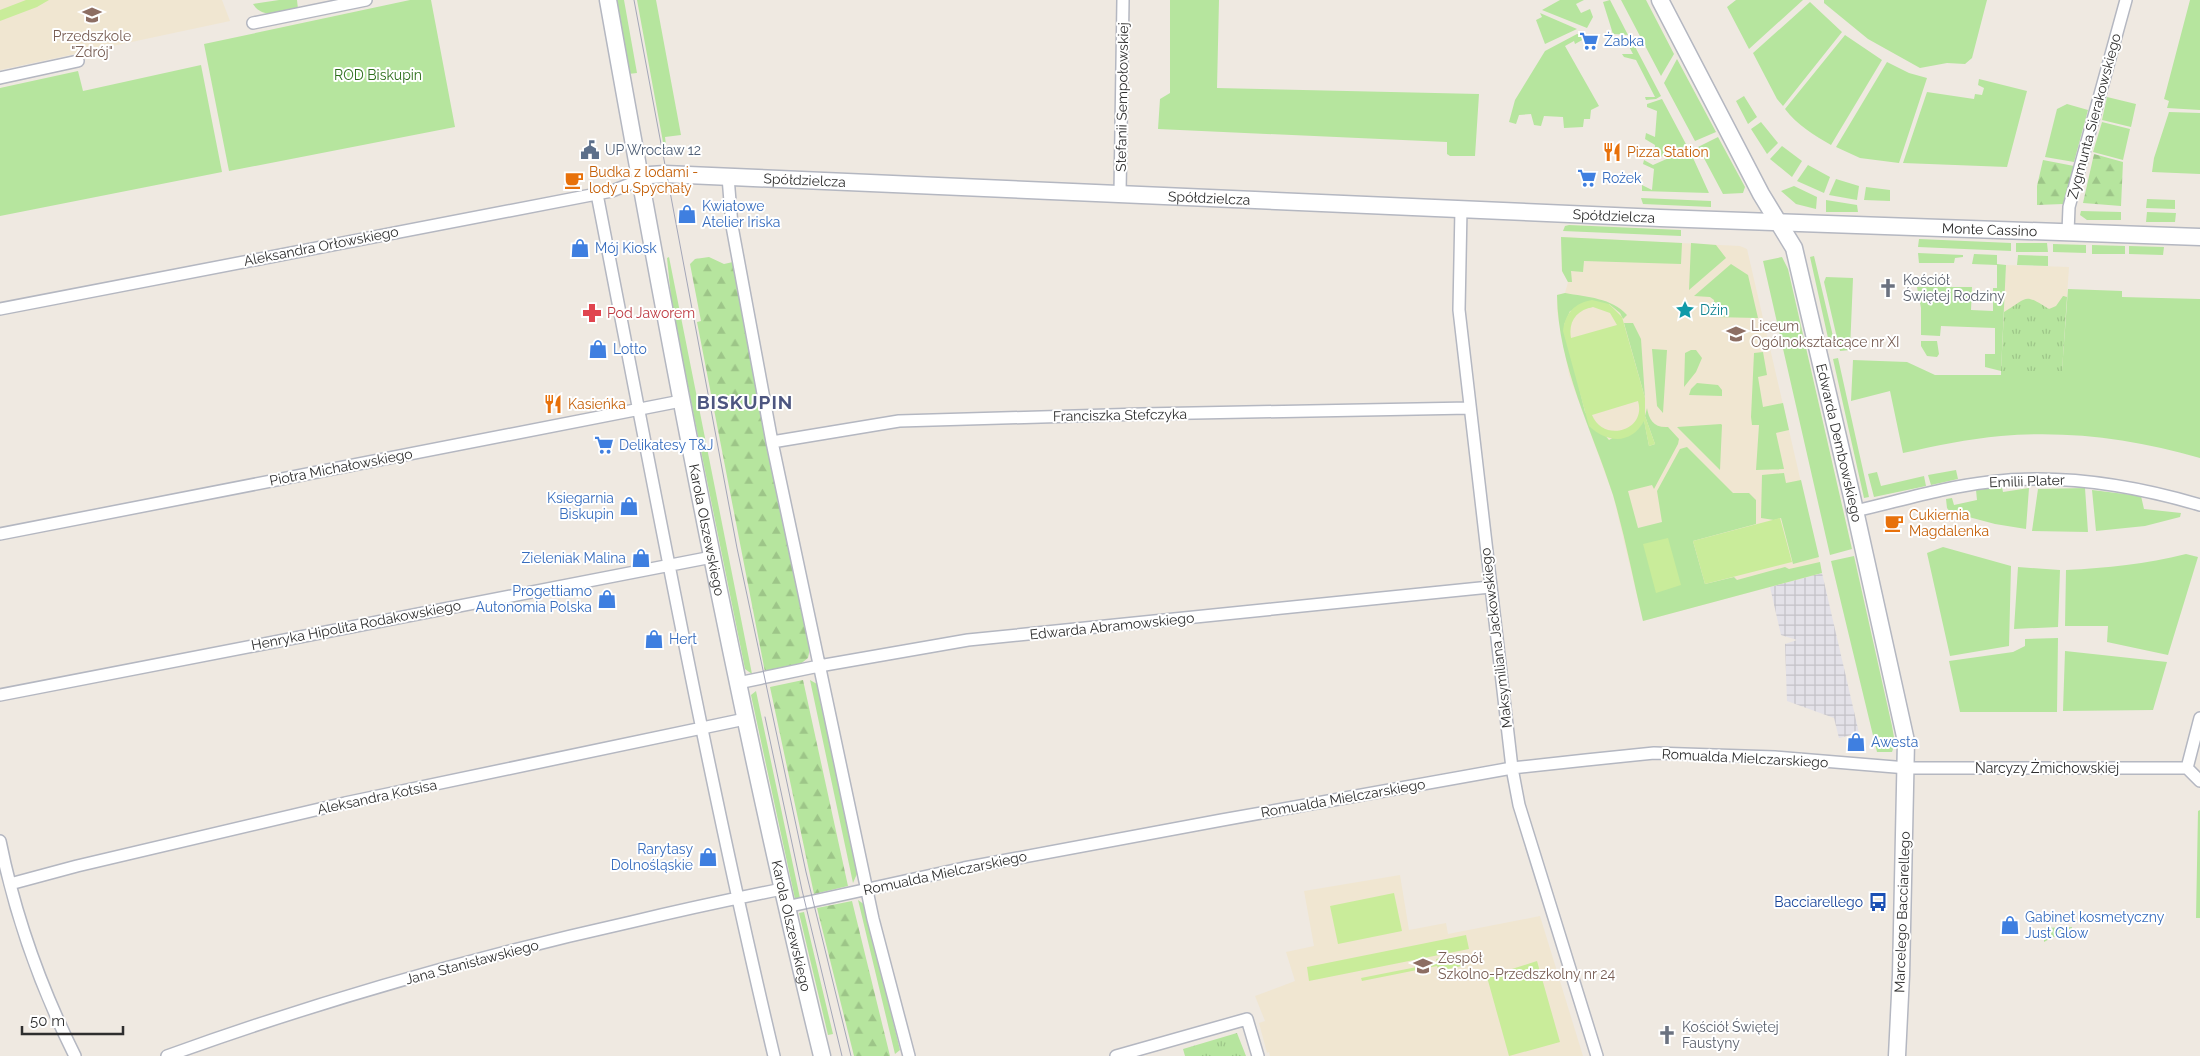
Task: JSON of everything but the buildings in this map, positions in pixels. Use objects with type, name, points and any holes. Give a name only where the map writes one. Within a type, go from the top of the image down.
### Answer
[{"type":"street","points":[[253,23],[366,0]]},
{"type":"street","name":"Karola Olszewskiego","points":[[608,0],[640,180],[712,556],[782,889],[821,1056]]},
{"type":"street","name":"Stefanii Sempołowskiej","points":[[1120,194],[1123,0]]},
{"type":"street","name":"Edwarda Dembowskiego","points":[[1660,0],[1761,194],[1794,248],[1905,731],[1907,768]]},
{"type":"street","name":"Zygmunta Sierakowskiego","points":[[2068,232],[2070,207],[2126,0]]},
{"type":"street","points":[[0,78],[78,61]]},
{"type":"street","name":"Spółdzielcza","points":[[640,180],[650,175],[658,174],[1779,222]]},
{"type":"street","points":[[728,177],[732,226],[772,442],[873,919],[909,1056]]},
{"type":"street","name":"Aleksandra Orłowskiego","points":[[0,308],[597,194],[624,188],[640,180]]},
{"type":"street","points":[[597,194],[701,728],[736,898],[774,1056]]},
{"type":"street","name":"Maksymiliana Jackowskiego","points":[[1461,209],[1460,310],[1490,588],[1512,768],[1520,805],[1597,1056]]},
{"type":"street","name":"Monte Cassino","points":[[1779,222],[2200,237]]},
{"type":"street","name":"Piotra Michałowskiego","points":[[0,534],[682,401]]},
{"type":"street","name":"Franciszka Stefczyka","points":[[772,442],[900,421],[1470,408]]},
{"type":"street","name":"Emilii Plater","points":[[1855,511],[1987,482],[2047,478],[2088,481],[2140,490],[2200,506]]},
{"type":"street","name":"Henryka Hipolita Rodakowskiego","points":[[0,695],[712,556]]},
{"type":"street","name":"Edwarda Abramowskiego","points":[[738,683],[819,666],[968,640],[1490,588]]},
{"type":"street","points":[[2200,718],[2187,768],[2200,781]]},
{"type":"street","name":"Aleksandra Kotsisa","points":[[10,884],[76,866],[345,803],[745,719]]},
{"type":"street","name":"Romualda Mielczarskiego","points":[[786,907],[964,868],[1512,768],[1654,754],[1775,757],[1907,768]]},
{"type":"street","name":"Narcyzy Żmichowskiej","points":[[1907,768],[2187,768]]},
{"type":"street","name":"Marcelego Bacciarellego","points":[[1897,1056],[1907,768]]},
{"type":"street","points":[[0,841],[10,884],[40,978],[75,1056]]},
{"type":"street","name":"Jana Stanisławskiego","points":[[168,1056],[302,1010],[399,981],[566,937],[782,889]]},
{"type":"street","points":[[1116,1056],[1247,1020],[1258,1056]]},
{"type":"shaded area","points":[[0,0],[222,0],[230,21],[0,70]]},
{"type":"shaded area","points":[[1561,237],[1740,246],[1747,249],[1822,573],[1643,621],[1613,495],[1569,375],[1557,311],[1557,295],[1565,293],[1568,282],[1562,271]]},
{"type":"shaded area","points":[[2006,265],[2069,267],[2062,371],[2001,371]]},
{"type":"shaded area","points":[[1822,573],[1859,733],[1839,738],[1834,718],[1787,701],[1785,644],[1797,640],[1781,635],[1770,587]]},
{"type":"shaded area","name":"Zespół Szkolno-Przedszkolny nr 24","points":[[1400,875],[1409,930],[1446,923],[1448,934],[1540,916],[1583,1056],[1270,1056],[1269,1052],[1267,1053],[1259,1023],[1265,1021],[1255,996],[1295,981],[1286,952],[1314,946],[1304,891]]},
{"type":"green space","points":[[26,0],[49,0],[37,7],[0,21],[0,10]]},
{"type":"green space","points":[[279,0],[297,0],[298,9],[274,14],[262,12],[253,4]]},
{"type":"green space","name":"ROD Biskupin","points":[[410,0],[431,0],[455,127],[229,171],[204,44]]},
{"type":"green space","points":[[616,0],[624,0],[637,73],[628,74]]},
{"type":"green space","points":[[637,0],[656,0],[681,135],[665,137],[667,153],[665,153]]},
{"type":"green space","points":[[1170,0],[1219,0],[1217,88],[1479,94],[1475,156],[1450,156],[1447,154],[1447,142],[1158,129],[1160,99],[1170,93]]},
{"type":"green space","points":[[1560,0],[1584,0],[1576,4],[1581,13],[1590,9],[1593,17],[1587,28],[1542,10]]},
{"type":"green space","points":[[1610,0],[1628,35],[1613,34],[1603,2]]},
{"type":"green space","points":[[1621,0],[1646,0],[1674,54],[1661,76]]},
{"type":"green space","points":[[1736,0],[1803,0],[1749,49],[1727,7]]},
{"type":"green space","points":[[1824,0],[1987,0],[1972,58],[1965,64],[1947,63],[1920,68],[1868,39],[1824,3]]},
{"type":"green space","points":[[2190,0],[2200,0],[2200,110],[2167,108],[2169,101],[2164,99]]},
{"type":"green space","points":[[1810,2],[1842,32],[1783,106],[1777,99],[1753,53]]},
{"type":"green space","points":[[1540,13],[1577,29],[1545,44],[1536,20],[1542,17]]},
{"type":"green space","points":[[1577,34],[1582,35],[1584,39],[1575,44],[1574,41],[1565,46],[1599,106],[1591,110],[1590,119],[1584,119],[1583,127],[1564,128],[1563,117],[1544,116],[1541,126],[1534,125],[1531,114],[1519,115],[1516,124],[1509,122],[1515,100],[1545,51]]},
{"type":"green space","points":[[1845,35],[1882,60],[1831,145],[1800,125],[1785,109]]},
{"type":"green space","points":[[1625,39],[1631,39],[1661,96],[1656,99],[1646,100],[1645,97],[1655,97],[1636,60],[1624,57],[1622,54],[1633,54]]},
{"type":"green space","points":[[1677,59],[1716,132],[1695,141],[1664,83]]},
{"type":"green space","points":[[1887,62],[1909,73],[1927,78],[1899,163],[1860,158],[1836,147]]},
{"type":"green space","points":[[201,65],[222,172],[0,216],[0,88],[78,71],[83,91]]},
{"type":"green space","points":[[1979,79],[2027,91],[2007,167],[1903,163],[1927,92],[1974,99],[1975,94],[1982,95],[1984,88],[1978,85]]},
{"type":"green space","points":[[1744,96],[1757,117],[1748,124],[1736,101]]},
{"type":"green space","points":[[2107,97],[2136,104],[2131,127],[2102,120]]},
{"type":"green space","points":[[1662,99],[1687,146],[1654,160],[1655,145],[1645,139],[1646,133],[1655,137],[1657,111],[1647,107],[1647,104]]},
{"type":"green space","points":[[2067,104],[2088,110],[2074,162],[2045,157],[2057,109]]},
{"type":"green space","points":[[2169,112],[2200,113],[2200,174],[2152,172],[2154,158]]},
{"type":"green space","points":[[1761,122],[1778,143],[1767,154],[1751,129]]},
{"type":"green space","points":[[2102,122],[2130,129],[2123,160],[2093,152]]},
{"type":"green space","points":[[1718,137],[1745,187],[1743,193],[1723,194],[1698,147]]},
{"type":"green space","points":[[1782,146],[1802,161],[1792,177],[1770,159]]},
{"type":"green space","points":[[1689,149],[1709,193],[1642,191],[1642,185],[1652,190],[1654,169],[1643,164],[1644,160],[1653,165]]},
{"type":"green space","points":[[2094,154],[2123,162],[2121,206],[2083,203]]},
{"type":"green space","points":[[2043,160],[2074,166],[2066,200],[2063,204],[2037,205],[2037,186]]},
{"type":"green space","points":[[1808,165],[1830,177],[1824,193],[1797,181]]},
{"type":"green space","points":[[1836,179],[1859,186],[1857,200],[1829,195]]},
{"type":"green space","points":[[1794,186],[1817,197],[1816,209],[1796,204],[1781,191]]},
{"type":"green space","points":[[1866,187],[1890,190],[1890,201],[1864,200]]},
{"type":"green space","points":[[1641,198],[1711,201],[1711,207],[1643,204]]},
{"type":"green space","points":[[2147,199],[2175,200],[2175,209],[2146,208]]},
{"type":"green space","points":[[1826,200],[1857,205],[1858,212],[1826,212]]},
{"type":"green space","points":[[2081,211],[2121,212],[2121,220],[2087,220],[2080,215]]},
{"type":"green space","points":[[2147,212],[2176,213],[2175,222],[2146,222]]},
{"type":"green space","points":[[1565,226],[1681,230],[1681,236],[1563,231]]},
{"type":"green space","points":[[1561,237],[1682,243],[1681,264],[1584,261],[1583,272],[1571,271],[1572,282],[1568,282],[1562,271]]},
{"type":"green space","points":[[1919,239],[2011,243],[2011,251],[1918,247]]},
{"type":"green space","points":[[1691,243],[1716,245],[1726,258],[1689,290]]},
{"type":"green space","points":[[2016,243],[2047,243],[2048,252],[2016,252]]},
{"type":"green space","points":[[2053,244],[2086,245],[2086,253],[2053,252]]},
{"type":"green space","points":[[2092,245],[2125,246],[2125,254],[2092,254]]},
{"type":"green space","points":[[2129,246],[2164,247],[2163,255],[2129,254]]},
{"type":"green space","points":[[1918,253],[1963,255],[1963,257],[1955,258],[1954,263],[1919,263]]},
{"type":"green space","points":[[1974,254],[1997,255],[1997,264],[2006,265],[2001,371],[1985,367],[1985,354],[1995,354],[1995,328],[1941,326],[1940,336],[1921,335],[1921,308],[1917,287],[1972,287],[1971,310],[1993,311],[1993,288],[1997,288],[1997,265],[1972,264]]},
{"type":"green space","points":[[2018,255],[2048,256],[2048,266],[2017,265]]},
{"type":"green space","points":[[1814,256],[1836,349],[1830,347],[1810,257]]},
{"type":"green space","points":[[669,257],[752,674],[745,669],[672,307],[667,258]]},
{"type":"green space","points":[[709,257],[724,264],[733,262],[810,648],[808,658],[799,665],[765,672],[697,322],[701,321],[690,264],[695,259]]},
{"type":"green space","points":[[1782,257],[1788,269],[1852,549],[1830,555],[1763,261]]},
{"type":"green space","points":[[1731,264],[1748,275],[1758,318],[1713,317],[1714,300],[1710,297],[1694,296]]},
{"type":"green space","points":[[1826,277],[1853,278],[1850,350],[1840,351],[1824,282]]},
{"type":"green space","points":[[2068,289],[2122,291],[2122,297],[2200,299],[2200,458],[2126,441],[2051,434],[1989,437],[1903,453],[1890,391],[1851,401],[1853,360],[1907,362],[1935,375],[2001,375],[2001,371],[2062,370]]},
{"type":"green space","points":[[1565,293],[1607,302],[1621,309],[1627,315],[1623,319],[1620,313],[1609,304],[1570,311],[1564,325],[1585,412],[1609,440],[1644,420],[1649,446],[1655,444],[1645,416],[1647,408],[1649,416],[1656,425],[1668,427],[1679,439],[1654,489],[1652,485],[1628,491],[1638,528],[1662,522],[1657,491],[1680,449],[1687,447],[1733,493],[1749,493],[1756,500],[1756,524],[1693,541],[1705,584],[1734,577],[1737,580],[1785,567],[1789,569],[1820,562],[1822,573],[1643,621],[1613,495],[1578,397],[1563,347],[1557,295]]},
{"type":"green space","points":[[2063,296],[2067,297],[2062,371],[2001,371],[2004,312],[2026,299],[2035,301],[2049,309],[2056,306]]},
{"type":"green space","points":[[1592,300],[1609,304],[1622,317],[1645,398],[1645,416],[1655,444],[1649,446],[1644,421],[1639,429],[1632,434],[1626,438],[1618,439],[1603,436],[1589,426],[1563,331],[1568,315],[1575,307]],"holes":[[[1593,307],[1610,313],[1617,325],[1571,338],[1571,326],[1575,317],[1587,308]],[[1638,401],[1639,411],[1636,420],[1622,430],[1605,429],[1598,424],[1592,415]]]},
{"type":"green space","points":[[1624,323],[1633,323],[1641,339],[1645,398]]},
{"type":"green space","points":[[1921,341],[1937,341],[1939,354],[1937,357],[1927,356],[1921,346]]},
{"type":"green space","points":[[1652,349],[1667,350],[1663,413],[1657,406]]},
{"type":"green space","points":[[1696,350],[1702,358],[1696,372],[1684,387],[1685,353]]},
{"type":"green space","points":[[1763,352],[1767,375],[1758,377],[1763,407],[1783,403],[1789,430],[1776,433],[1784,469],[1756,470],[1759,425],[1752,425],[1751,417],[1754,353]]},
{"type":"green space","points":[[1838,358],[1869,497],[1864,498],[1833,359]]},
{"type":"green space","points":[[1697,383],[1718,385],[1722,390],[1722,396],[1689,395],[1691,389]]},
{"type":"green space","points":[[1722,425],[1720,470],[1677,427]]},
{"type":"green space","points":[[1956,470],[1958,479],[1931,485],[1928,475]]},
{"type":"green space","points":[[1877,472],[1881,486],[1924,476],[1926,486],[1874,497],[1868,474]]},
{"type":"green space","points":[[1784,473],[1786,483],[1801,480],[1819,557],[1793,564],[1781,518],[1774,520],[1761,518],[1762,475]]},
{"type":"green space","points":[[2002,487],[2003,492],[2029,488],[2026,529],[1995,524],[1950,512],[1947,508],[1946,499],[1952,498],[1954,505],[1977,500],[1976,490]]},
{"type":"green space","points":[[2085,488],[2088,532],[2032,531],[2038,489]]},
{"type":"green space","points":[[2092,490],[2141,496],[2144,509],[2181,513],[2180,517],[2145,526],[2096,531]]},
{"type":"green space","points":[[1780,518],[1792,562],[1705,584],[1693,541]]},
{"type":"green space","points":[[1668,538],[1681,585],[1656,593],[1643,544]]},
{"type":"green space","points":[[1943,547],[2011,566],[2009,646],[1950,656],[1927,553]]},
{"type":"green space","points":[[2186,554],[2198,557],[2168,655],[2107,642],[2108,626],[2065,626],[2066,570],[2126,565]]},
{"type":"green space","points":[[1854,556],[1892,726],[1895,743],[1892,752],[1877,752],[1831,561]]},
{"type":"green space","points":[[2018,567],[2060,570],[2058,627],[2014,629]]},
{"type":"green space","points":[[2058,638],[2057,712],[1960,712],[1949,661],[2013,652],[2025,646],[2025,639]]},
{"type":"green space","points":[[2065,651],[2167,662],[2153,710],[2063,711]]},
{"type":"green space","points":[[803,680],[848,886],[814,894],[770,687]]},
{"type":"green space","points":[[810,680],[817,684],[859,869],[853,883]]},
{"type":"green space","points":[[756,691],[800,898],[795,899],[751,695]]},
{"type":"green space","points":[[2200,810],[2200,918],[2196,918],[2198,811]]},
{"type":"green space","points":[[1394,893],[1402,931],[1338,944],[1330,906]]},
{"type":"green space","points":[[858,900],[865,905],[900,1050],[895,1054]]},
{"type":"green space","points":[[852,901],[890,1056],[854,1056],[817,908]]},
{"type":"green space","points":[[804,912],[833,1034],[828,1035],[799,913]]},
{"type":"green space","points":[[2072,927],[2072,936],[2053,937],[2044,942],[2044,928]]},
{"type":"green space","points":[[1466,935],[1469,949],[1309,981],[1307,967]]},
{"type":"green space","points":[[1460,954],[1462,966],[1439,971],[1437,966],[1362,981],[1361,978],[1437,963],[1436,959]]},
{"type":"green space","points":[[1537,961],[1560,1042],[1509,1056],[1487,977]]},
{"type":"green space","points":[[1237,1033],[1246,1056],[1185,1056],[1183,1049]]},
{"type":"tram line","points":[[634,0],[737,548],[806,872],[851,1056]]},
{"type":"tram line","points":[[765,717],[802,890],[842,1056]]},
{"type":"place","name":"Przedszkole \"Zdrój\"","points":[[92,15]]},
{"type":"place","name":"Żabka","points":[[1589,41]]},
{"type":"place","name":"UP Wrocław 12","points":[[590,150]]},
{"type":"place","name":"Pizza Station","points":[[1612,152]]},
{"type":"place","name":"Rożek","points":[[1587,178]]},
{"type":"place","name":"Budka z lodami - lody u Spychały","points":[[574,180]]},
{"type":"place","name":"Kwiatowe Atelier Iriska","points":[[687,214]]},
{"type":"place","name":"Mój Kiosk","points":[[580,248]]},
{"type":"place","name":"Kościół Świętej Rodziny","points":[[1888,288]]},
{"type":"place","name":"Dżin","points":[[1685,310]]},
{"type":"place","name":"Pod Jaworem","points":[[592,313]]},
{"type":"place","name":"Liceum Ogólnokształcące nr XI","points":[[1736,334]]},
{"type":"place","name":"Lotto","points":[[598,349]]},
{"type":"place","name":"Kasieńka","points":[[553,404]]},
{"type":"place","name":"Delikatesy T&J","points":[[604,445]]},
{"type":"place","name":"Ksiegarnia Biskupin","points":[[629,506]]},
{"type":"place","name":"Cukiernia Magdalenka","points":[[1894,523]]},
{"type":"place","name":"Zieleniak Malina","points":[[641,558]]},
{"type":"place","name":"Progettiamo Autonomia Polska","points":[[607,599]]},
{"type":"place","name":"Hert","points":[[654,639]]},
{"type":"place","name":"Awesta","points":[[1856,742]]},
{"type":"place","name":"Rarytasy Dolnośląskie","points":[[708,857]]},
{"type":"place","name":"Bacciarellego","points":[[1878,902]]},
{"type":"place","name":"Gabinet kosmetyczny Just Glow","points":[[2010,925]]},
{"type":"place","name":"Zespół Szkolno-Przedszkolny nr 24","points":[[1423,966]]},
{"type":"place","name":"Kościół Świętej Faustyny","points":[[1667,1035]]},
{"type":"district","name":"BISKUPIN","points":[[745,402]]}]
